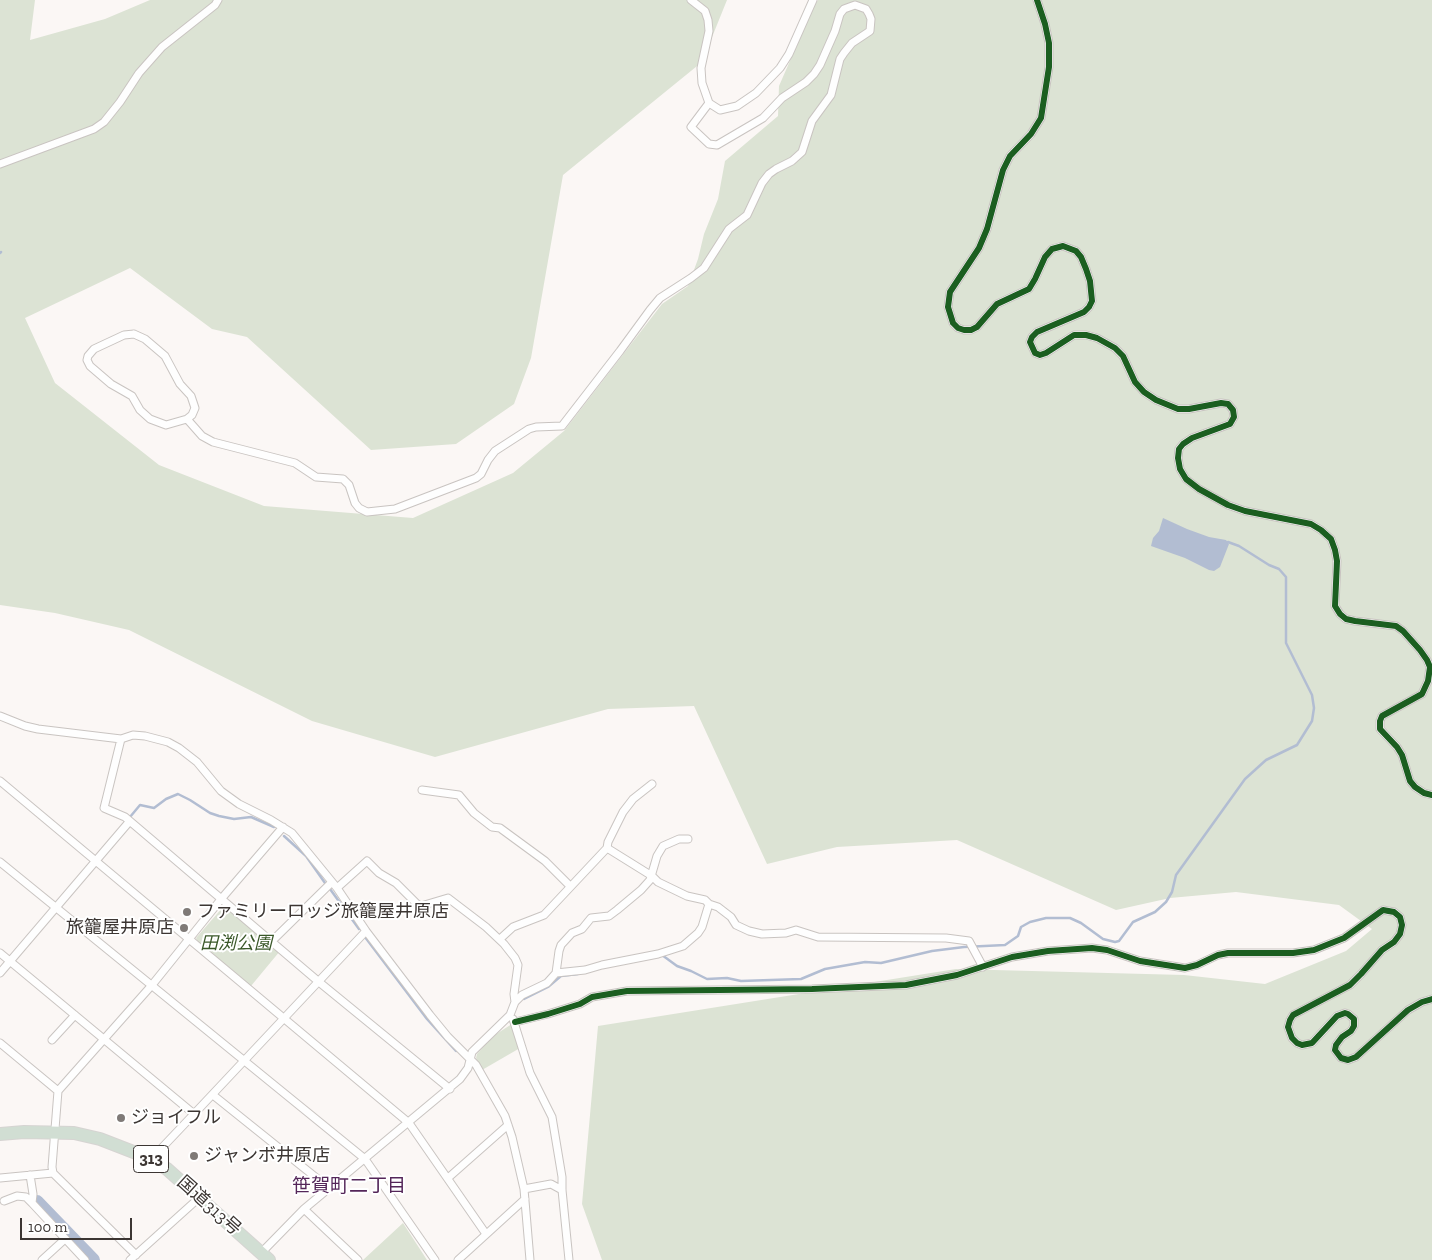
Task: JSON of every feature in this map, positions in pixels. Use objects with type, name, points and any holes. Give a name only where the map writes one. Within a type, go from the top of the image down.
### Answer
[{"type":"highway","name":"国道313号","points":[[0,1134],[24,1132],[74,1133],[100,1138],[128,1148],[167,1169],[265,1256]]},
{"type":"street","points":[[0,164],[94,129],[104,122],[162,47],[215,5],[218,0]]},
{"type":"street","points":[[691,0],[705,11],[708,20],[709,31],[701,68],[702,83],[709,103],[720,110],[737,106],[769,81],[780,68],[789,54],[813,0]]},
{"type":"street","points":[[1036,0],[1045,24],[1049,43],[1049,67],[1041,118],[1031,134],[1010,156],[1003,170],[987,229],[979,248],[950,292],[948,308],[953,323],[958,328],[964,330],[971,330],[977,327],[997,304],[1029,288],[1045,257],[1052,249],[1063,246],[1076,251],[1081,257],[1090,281],[1092,301],[1084,312],[1037,332],[1030,342],[1035,353],[1040,355],[1046,353],[1074,335],[1086,335],[1115,348],[1123,356],[1135,382],[1144,392],[1156,400],[1178,409],[1221,403],[1228,404],[1234,417],[1230,424],[1192,438],[1183,444],[1179,449],[1180,469],[1186,479],[1228,505],[1245,511],[1311,524],[1321,530],[1331,539],[1335,550],[1337,561],[1335,606],[1340,614],[1355,621],[1396,626],[1420,650],[1430,667],[1428,681],[1422,694],[1382,716],[1380,729],[1402,755],[1410,781],[1424,793],[1432,795]]},
{"type":"street","points":[[187,419],[202,436],[213,442],[295,463],[316,477],[343,479],[349,485],[355,503],[359,508],[362,511],[372,512],[395,509],[476,478],[481,474],[488,460],[495,452],[529,429],[562,426],[660,298],[704,268],[729,229],[747,215],[768,174],[792,161],[802,152],[812,121],[831,95],[844,53],[852,43],[870,31],[871,19],[869,14],[866,9],[855,5],[844,9],[840,14],[835,31],[820,65],[814,74],[806,82],[782,98],[763,118],[717,145],[709,144],[691,127],[709,103]]},
{"type":"street","points":[[134,334],[145,338],[165,356],[180,384],[191,396],[195,408],[192,415],[187,419],[166,425],[150,419],[140,410],[132,396],[111,384],[90,366],[87,360],[91,352],[124,335],[134,334]]},
{"type":"street","points":[[0,716],[38,729],[121,739],[133,735],[145,736],[168,742],[197,762],[221,791],[239,804],[283,827],[298,839],[448,1037],[470,1058],[479,1070],[508,1125],[524,1189],[530,1260]]},
{"type":"street","points":[[121,739],[104,808],[125,817],[319,982],[450,1089]]},
{"type":"street","points":[[0,781],[409,1123],[486,1234]]},
{"type":"street","points":[[500,940],[514,927],[544,915],[607,848],[608,842],[623,812],[633,799],[652,784]]},
{"type":"street","points":[[422,790],[459,795],[474,813],[492,827],[500,828],[545,861],[570,886]]},
{"type":"street","points":[[0,974],[129,822]]},
{"type":"street","points":[[200,1197],[133,1257],[53,1173],[58,1090],[152,985],[222,898],[283,827]]},
{"type":"street","points":[[515,1002],[522,996],[547,983],[556,973],[559,952],[572,933],[582,929],[591,918],[609,916],[642,890],[652,876],[657,856],[663,846],[679,838],[688,839]]},
{"type":"street","points":[[607,848],[652,876],[658,882],[678,892],[718,906],[731,917],[736,925],[749,931],[762,934],[786,933],[796,930],[818,937],[946,938],[969,941],[983,967]]},
{"type":"street","points":[[265,1256],[304,1209],[450,1089],[468,1068],[470,1058],[476,1048],[510,1015],[515,1002],[514,994],[518,965],[515,958],[500,940],[448,898],[425,906],[417,904],[396,883],[380,873],[367,861],[334,885],[272,941]]},
{"type":"street","points":[[0,862],[365,1159],[435,1260]]},
{"type":"street","points":[[556,973],[584,970],[602,964],[658,954],[683,946],[702,927],[709,904]]},
{"type":"street","points":[[515,1022],[548,1014],[580,1004],[592,998],[627,991],[812,989],[906,985],[957,976],[1012,957],[1092,948],[1118,953],[1140,961],[1186,968],[1228,953],[1294,953],[1314,950],[1344,938],[1383,910],[1394,912],[1400,917],[1402,924],[1400,934],[1394,942],[1382,950],[1350,985],[1293,1016],[1288,1027],[1292,1038],[1296,1043],[1302,1045],[1312,1043],[1337,1016],[1345,1013],[1348,1014],[1354,1019],[1354,1026],[1336,1045],[1335,1050],[1340,1058],[1348,1060],[1356,1057],[1408,1010],[1432,999]]},
{"type":"street","points":[[149,1158],[155,1155],[366,931]]},
{"type":"street","points":[[0,953],[194,1114]]},
{"type":"street","points":[[52,1040],[75,1015]]},
{"type":"street","points":[[510,1015],[515,1022],[530,1073],[552,1117],[560,1159],[569,1260]]},
{"type":"street","points":[[0,1043],[58,1090]]},
{"type":"street","points":[[212,1095],[329,1188]]},
{"type":"street","points":[[448,1178],[508,1125]]},
{"type":"street","points":[[0,1178],[53,1173]]},
{"type":"street","points":[[30,1175],[33,1194],[32,1203]]},
{"type":"street","points":[[524,1189],[551,1184],[562,1190]]},
{"type":"street","points":[[4,1201],[17,1196],[26,1197],[85,1260]]},
{"type":"street","points":[[458,1260],[525,1199]]},
{"type":"street","points":[[304,1209],[358,1260]]},
{"type":"street","points":[[42,1260],[65,1239]]},
{"type":"green space","points":[[0,0],[35,0],[30,40],[105,19],[150,0],[727,0],[702,62],[563,175],[531,358],[514,404],[456,444],[371,450],[247,337],[212,329],[130,268],[25,318],[55,383],[159,465],[264,506],[413,518],[513,473],[564,431],[662,304],[688,286],[698,259],[704,234],[718,199],[725,161],[778,116],[779,86],[807,16],[818,0],[1432,0],[1432,1260],[602,1260],[582,1204],[598,1026],[956,969],[1184,975],[1265,984],[1346,951],[1372,929],[1339,905],[1236,892],[1170,898],[1116,910],[957,840],[837,847],[767,864],[694,706],[608,709],[435,757],[312,721],[129,630],[55,613],[0,605]]},
{"type":"green space","name":"田渕公園","points":[[223,907],[226,907],[280,951],[251,986],[198,942],[196,938]]},
{"type":"green space","points":[[512,1024],[520,1048],[482,1070],[476,1058],[477,1054],[493,1036]]},
{"type":"green space","points":[[403,1223],[427,1260],[363,1260]]},
{"type":"water","points":[[1163,518],[1209,537],[1226,540],[1229,544],[1220,567],[1214,571],[1209,570],[1185,558],[1151,546]]},
{"type":"waterway","points":[[662,955],[677,966],[707,979],[727,978],[741,981],[801,979],[825,969],[865,962],[881,963],[932,951],[964,947],[1005,945],[1018,936],[1021,927],[1030,922],[1046,918],[1070,918],[1081,923],[1103,939],[1119,941],[1133,922],[1155,912],[1166,902],[1172,892],[1176,875],[1245,779],[1266,760],[1297,745],[1312,721],[1314,708],[1312,695],[1286,643],[1286,577],[1279,569],[1269,565],[1239,546],[1228,542]]},
{"type":"waterway","points":[[130,817],[140,805],[154,808],[166,799],[178,794],[210,813],[234,819],[251,817],[274,827]]},
{"type":"waterway","points":[[284,836],[306,856],[325,883]]},
{"type":"waterway","points":[[330,889],[359,929]]},
{"type":"waterway","points":[[365,937],[427,1019],[456,1051]]},
{"type":"waterway","points":[[524,999],[548,987],[561,976],[578,974]]},
{"type":"waterway","points":[[37,1202],[93,1260]]},
{"type":"cycle path","points":[[1037,0],[1049,43],[1049,67],[1041,118],[1031,134],[1010,156],[1003,170],[987,229],[979,248],[950,292],[948,307],[953,323],[958,328],[964,330],[971,330],[977,327],[997,304],[1029,289],[1045,257],[1052,249],[1063,246],[1076,251],[1081,257],[1090,281],[1092,301],[1084,312],[1037,332],[1030,342],[1035,353],[1040,355],[1046,353],[1074,335],[1086,335],[1097,338],[1115,348],[1123,356],[1135,382],[1144,392],[1156,400],[1178,409],[1189,409],[1221,403],[1228,404],[1233,410],[1234,417],[1230,424],[1192,438],[1183,444],[1179,449],[1180,469],[1186,479],[1199,489],[1228,505],[1245,511],[1311,524],[1321,530],[1331,539],[1335,550],[1337,561],[1335,606],[1340,614],[1346,619],[1355,621],[1396,626],[1420,650],[1430,667],[1428,681],[1422,694],[1382,716],[1380,729],[1402,755],[1410,781],[1424,793],[1432,795]]},
{"type":"cycle path","points":[[515,1022],[580,1004],[592,997],[627,991],[812,989],[906,985],[957,975],[1012,957],[1048,951],[1092,948],[1107,950],[1140,961],[1185,968],[1228,953],[1293,953],[1314,950],[1344,938],[1383,910],[1394,912],[1400,917],[1402,925],[1400,934],[1394,942],[1382,950],[1350,985],[1293,1015],[1288,1027],[1292,1038],[1302,1045],[1312,1043],[1337,1016],[1345,1013],[1348,1014],[1354,1019],[1354,1026],[1351,1031],[1342,1037],[1335,1050],[1341,1058],[1348,1060],[1356,1057],[1408,1010],[1432,999]]},
{"type":"place","name":"ファミリーロッジ旅籠屋井原店","points":[[187,912]]},
{"type":"place","name":"旅籠屋井原店","points":[[184,928]]},
{"type":"place","name":"ジョイフル","points":[[121,1118]]},
{"type":"place","name":"ジャンボ井原店","points":[[194,1156]]},
{"type":"district","name":"笹賀町二丁目","points":[[349,1187]]}]
